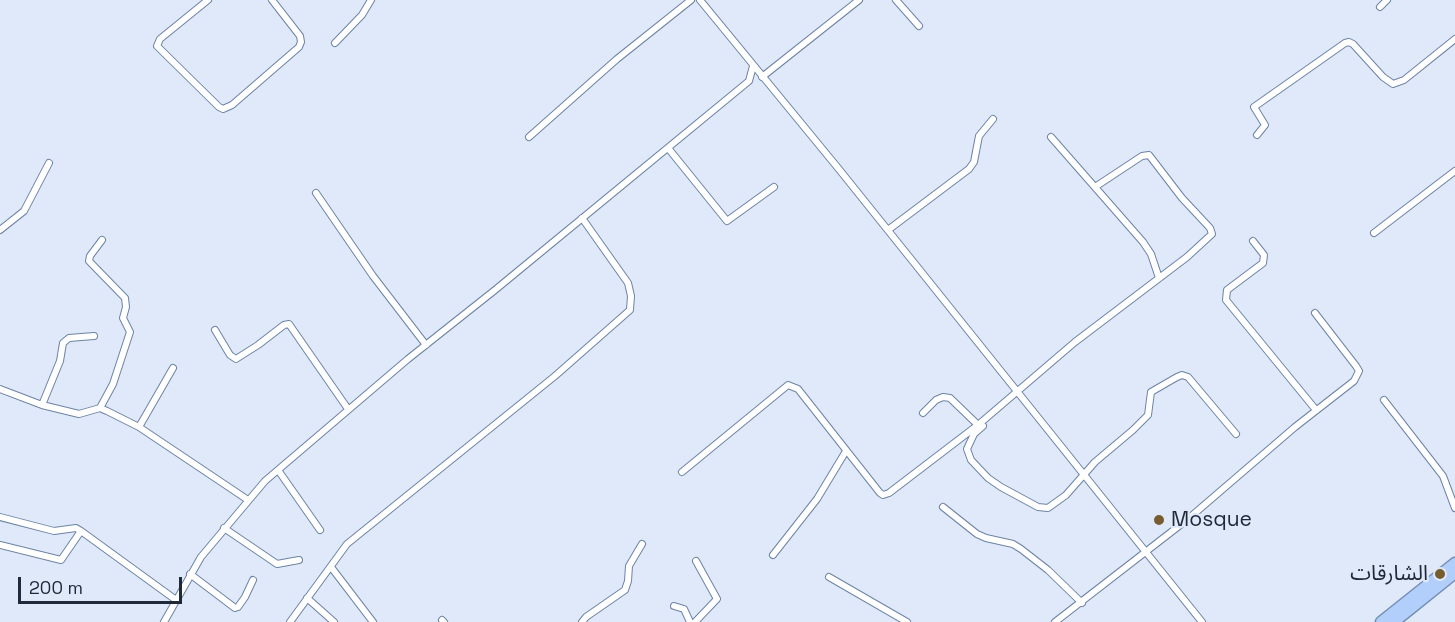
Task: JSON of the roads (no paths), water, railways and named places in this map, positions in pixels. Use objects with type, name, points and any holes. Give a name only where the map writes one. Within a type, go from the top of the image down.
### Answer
[{"type":"highway","points":[[1381,622],[1455,563]]},
{"type":"highway","points":[[1394,622],[1453,577]]},
{"type":"street","points":[[208,0],[160,39],[157,46],[223,108],[232,105],[302,42],[300,36],[272,0]]},
{"type":"street","points":[[335,43],[362,15],[371,0]]},
{"type":"street","points":[[529,137],[617,59],[691,0]]},
{"type":"street","points":[[700,0],[888,230],[1202,622]]},
{"type":"street","points":[[164,622],[190,574],[224,528],[278,470],[348,409],[749,81],[763,79],[859,0]]},
{"type":"street","points":[[896,0],[919,26]]},
{"type":"street","points":[[1380,7],[1387,0]]},
{"type":"street","points":[[1257,135],[1265,124],[1254,107],[1345,43],[1353,44],[1383,77],[1393,84],[1404,80],[1455,39]]},
{"type":"street","points":[[749,81],[753,66]]},
{"type":"street","points":[[888,230],[969,169],[975,162],[979,135],[993,119]]},
{"type":"street","points":[[1051,137],[1151,254],[1159,278]]},
{"type":"street","points":[[668,148],[727,221],[774,187]]},
{"type":"street","points":[[682,472],[788,385],[798,389],[880,493],[886,496],[978,425],[1075,342],[1210,237],[1212,232],[1210,228],[1182,198],[1149,155],[1142,156],[1095,187]]},
{"type":"street","points":[[0,230],[24,211],[49,163]]},
{"type":"street","points":[[1374,233],[1455,171]]},
{"type":"street","points":[[316,193],[322,206],[426,345]]},
{"type":"street","points":[[290,622],[347,544],[538,390],[630,310],[631,296],[628,283],[582,218]]},
{"type":"street","points":[[100,408],[113,384],[130,332],[123,318],[126,307],[125,298],[88,261],[102,240]]},
{"type":"street","points":[[1253,241],[1264,255],[1263,262],[1227,290],[1226,300],[1316,410]]},
{"type":"street","points":[[1055,622],[1188,519],[1316,410],[1354,381],[1359,371],[1315,314]]},
{"type":"street","points":[[215,330],[231,355],[236,358],[284,325],[289,324],[348,409]]},
{"type":"street","points":[[42,405],[60,361],[63,343],[69,338],[94,336]]},
{"type":"street","points":[[139,427],[173,368]]},
{"type":"street","points":[[1018,392],[974,434],[967,449],[971,460],[988,478],[1038,507],[1048,508],[1066,495],[1095,462],[1148,415],[1149,396],[1152,392],[1182,375],[1194,382],[1236,434]]},
{"type":"street","points":[[0,398],[2,390],[42,405],[79,414],[100,408],[139,427],[248,500]]},
{"type":"street","points":[[923,413],[936,400],[943,397],[950,398],[978,425]]},
{"type":"street","points":[[1384,400],[1443,476],[1455,508]]},
{"type":"street","points":[[773,555],[817,499],[846,451]]},
{"type":"street","points":[[278,470],[320,530]]},
{"type":"street","points":[[943,507],[977,534],[1021,549],[1048,570],[1082,603]]},
{"type":"street","points":[[0,517],[54,531],[76,528],[176,600]]},
{"type":"street","points":[[224,528],[277,564],[299,560]]},
{"type":"street","points":[[0,545],[61,560],[81,531]]},
{"type":"street","points":[[582,622],[625,590],[629,566],[642,544]]},
{"type":"street","points":[[695,622],[717,599],[696,561]]},
{"type":"street","points":[[330,567],[373,622]]},
{"type":"street","points":[[190,574],[236,608],[245,597],[253,580]]},
{"type":"street","points":[[830,577],[907,622]]},
{"type":"street","points":[[307,598],[334,622]]},
{"type":"street","points":[[674,606],[684,609],[690,622]]},
{"type":"place","name":"Mosque","points":[[1159,520]]},
{"type":"place","name":"الشارقات","points":[[1440,574]]}]
